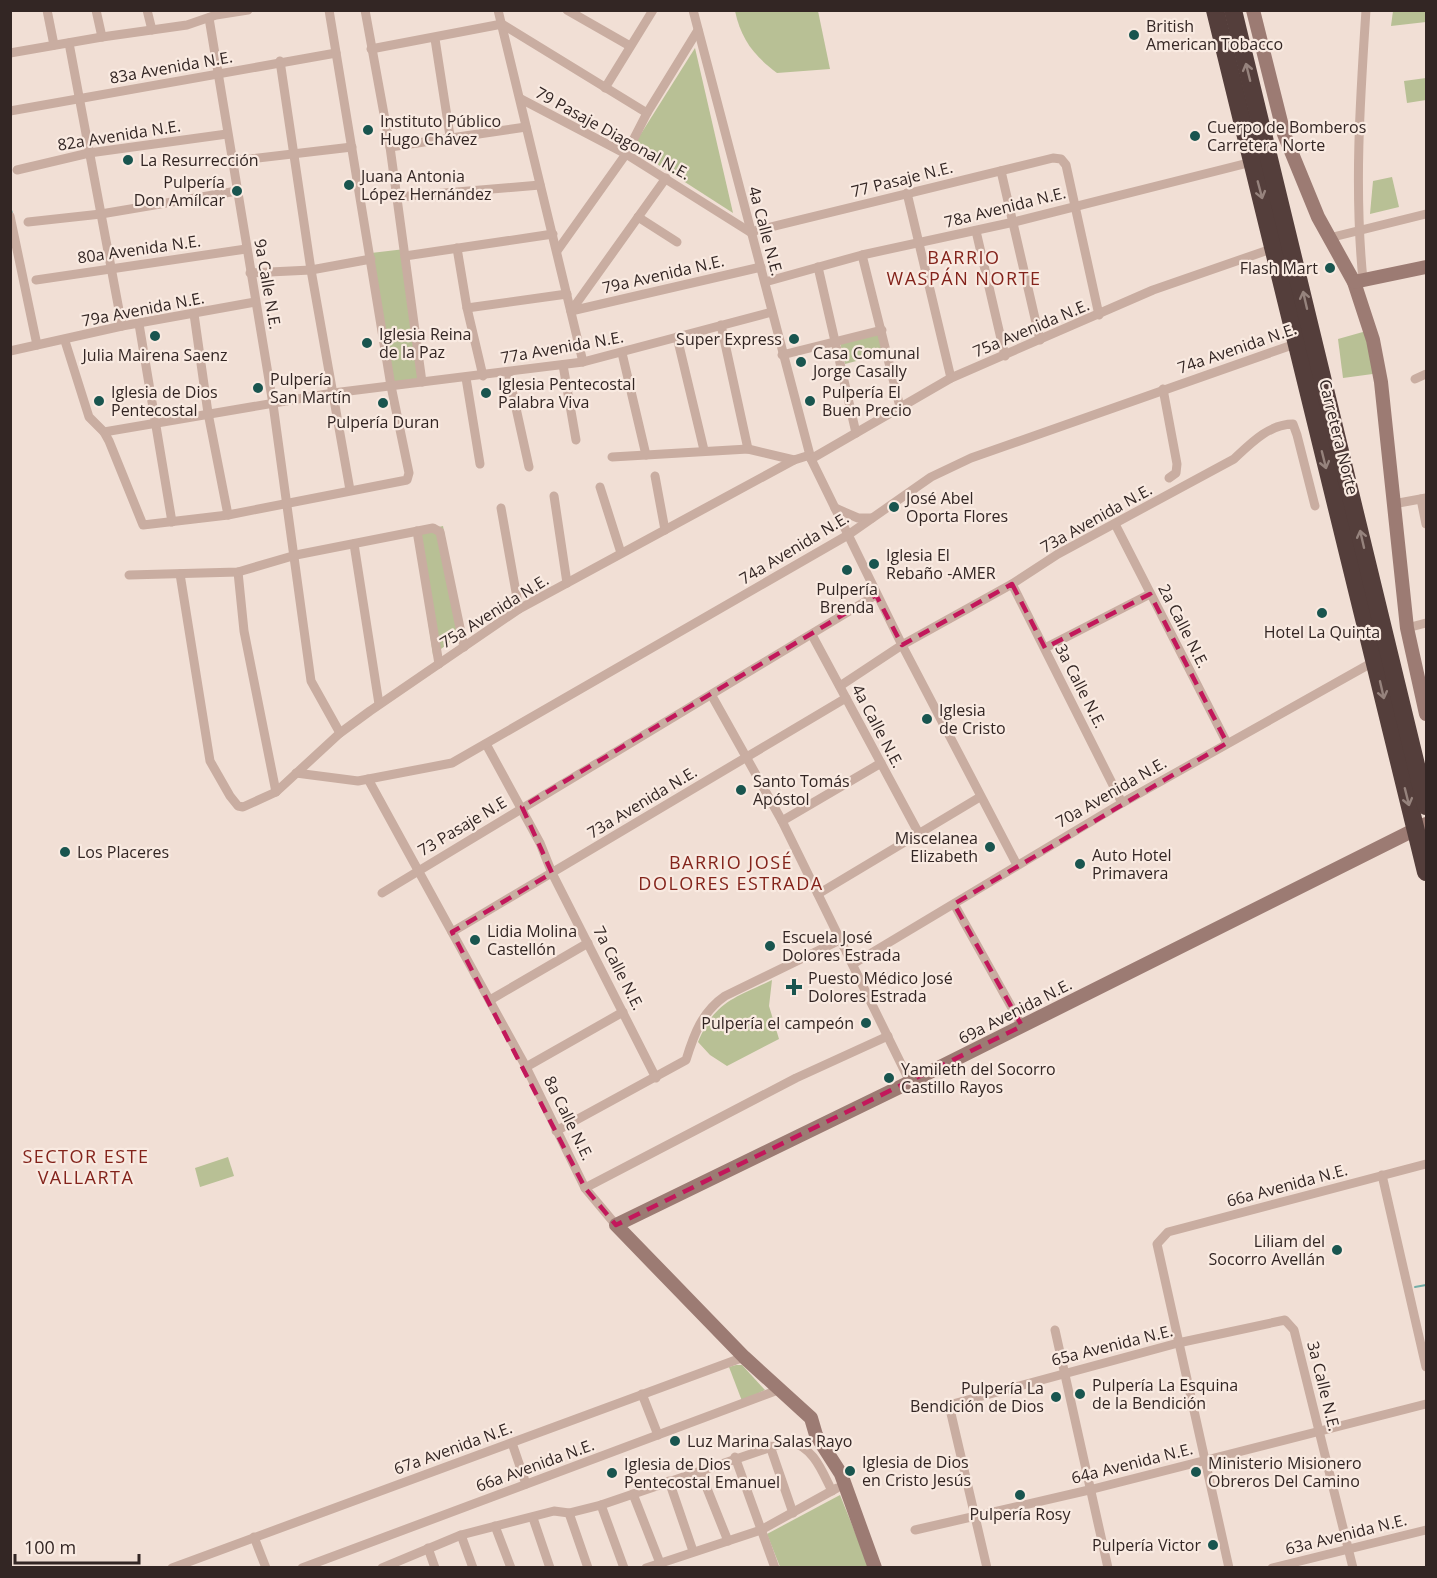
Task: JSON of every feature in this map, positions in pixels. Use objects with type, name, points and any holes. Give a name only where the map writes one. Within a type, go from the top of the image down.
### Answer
[{"type":"highway","name":"Carretera Norte","points":[[1215,10],[1308,396],[1426,806]]},
{"type":"highway","name":"Carretera Norte","points":[[1233,10],[1329,400],[1382,658],[1421,827],[1426,873]]},
{"type":"street","points":[[47,10],[54,45]]},
{"type":"street","points":[[96,10],[102,37]]},
{"type":"street","points":[[147,10],[152,30]]},
{"type":"street","name":"9a Calle N.E.","points":[[199,10],[205,20],[217,75],[273,404],[296,555],[311,681],[340,734]]},
{"type":"street","points":[[65,340],[89,417],[105,432],[140,521],[149,526],[228,514],[407,480],[409,473],[391,386],[372,259],[329,10]]},
{"type":"street","points":[[365,10],[390,147],[422,382]]},
{"type":"street","points":[[498,10],[583,362]]},
{"type":"street","points":[[567,10],[630,46]]},
{"type":"street","points":[[605,88],[653,10]]},
{"type":"street","name":"4a Calle N.E.","points":[[693,10],[810,457],[876,595],[1017,865]]},
{"type":"street","points":[[1253,10],[1284,135],[1298,173],[1329,238],[1359,281]]},
{"type":"street","points":[[1366,10],[1357,149],[1359,281],[1381,379],[1407,628],[1426,714]]},
{"type":"street","points":[[10,53],[152,30],[247,11]]},
{"type":"street","points":[[371,49],[435,39],[502,24],[647,113]]},
{"type":"street","points":[[557,251],[626,154],[647,113],[698,30]]},
{"type":"street","points":[[435,39],[450,136]]},
{"type":"street","points":[[69,43],[122,326]]},
{"type":"street","name":"83a Avenida N.E.","points":[[10,111],[217,75],[280,61],[336,53]]},
{"type":"street","points":[[280,61],[311,270],[350,490]]},
{"type":"street","name":"79 Pasaje Diagonal N.E.","points":[[521,99],[626,154],[750,232]]},
{"type":"street","points":[[390,147],[450,136],[526,127]]},
{"type":"street","name":"82a Avenida N.E.","points":[[17,170],[89,153],[227,134]]},
{"type":"street","points":[[232,161],[352,147]]},
{"type":"street","name":"77 Pasaje N.E.","points":[[750,232],[1053,158],[1061,159],[1066,165],[1073,206]]},
{"type":"street","name":"78a Avenida N.E.","points":[[765,282],[862,255],[1014,222],[1252,162]]},
{"type":"street","points":[[1001,171],[1040,340]]},
{"type":"street","points":[[572,311],[666,178]]},
{"type":"street","points":[[397,197],[540,186]]},
{"type":"street","points":[[28,222],[101,214],[237,191]]},
{"type":"street","points":[[907,193],[951,378]]},
{"type":"street","points":[[1073,206],[1099,315]]},
{"type":"street","points":[[1329,238],[1426,214]]},
{"type":"street","points":[[10,216],[37,345]]},
{"type":"street","points":[[638,217],[677,242]]},
{"type":"street","points":[[976,231],[1005,356]]},
{"type":"street","points":[[405,256],[553,234]]},
{"type":"street","points":[[457,248],[467,308],[483,376]]},
{"type":"street","name":"75a Avenida N.E.","points":[[180,574],[210,761],[219,780],[238,806],[250,805],[276,792],[340,734],[379,704],[519,609],[621,553],[792,462],[810,457],[856,433],[951,378],[1153,290],[1274,248]]},
{"type":"street","name":"80a Avenida N.E.","points":[[36,280],[111,267],[246,249]]},
{"type":"street","points":[[862,255],[900,406]]},
{"type":"street","points":[[250,273],[311,270],[372,259]]},
{"type":"street","name":"79a Avenida N.E.","points":[[572,311],[761,267]]},
{"type":"street","points":[[818,267],[856,433]]},
{"type":"street","points":[[1359,281],[1426,267]]},
{"type":"street","points":[[467,308],[567,294]]},
{"type":"street","name":"79a Avenida N.E.","points":[[10,351],[122,326],[255,302]]},
{"type":"street","name":"77a Avenida N.E.","points":[[105,432],[333,393],[583,362],[772,312]]},
{"type":"street","points":[[194,314],[208,413],[228,514]]},
{"type":"street","points":[[140,324],[172,522]]},
{"type":"street","points":[[721,325],[748,448]]},
{"type":"street","points":[[782,355],[882,330]]},
{"type":"street","points":[[677,337],[704,450]]},
{"type":"street","name":"74a Avenida N.E.","points":[[296,773],[358,781],[452,763],[848,535],[931,477],[971,458],[1314,338]]},
{"type":"street","points":[[622,353],[646,455]]},
{"type":"street","points":[[564,365],[576,440]]},
{"type":"street","points":[[508,372],[529,467]]},
{"type":"street","points":[[1415,379],[1426,374]]},
{"type":"street","points":[[466,378],[480,464]]},
{"type":"street","points":[[1163,389],[1178,464],[1176,473],[1169,478]]},
{"type":"street","name":"73a Avenida N.E.","points":[[840,686],[902,645],[1234,459],[1255,439],[1284,424],[1293,424],[1315,506]]},
{"type":"street","points":[[612,457],[748,448],[792,462]]},
{"type":"street","points":[[655,476],[665,531]]},
{"type":"street","points":[[600,487],[621,553]]},
{"type":"street","points":[[554,496],[567,583]]},
{"type":"street","points":[[1393,504],[1424,498],[1426,524]]},
{"type":"street","points":[[501,508],[519,609]]},
{"type":"street","points":[[835,508],[858,518],[872,518]]},
{"type":"street","name":"2a Calle N.E.","points":[[1115,524],[1227,743]]},
{"type":"street","points":[[129,575],[238,572],[296,555],[433,528],[440,532],[464,647]]},
{"type":"street","points":[[417,531],[439,664]]},
{"type":"street","points":[[354,544],[379,704]]},
{"type":"street","points":[[238,572],[244,631],[276,792]]},
{"type":"street","name":"3a Calle N.E.","points":[[1012,584],[1122,802]]},
{"type":"street","points":[[1045,648],[1150,594]]},
{"type":"street","name":"73 Pasaje N.E","points":[[382,893],[876,595]]},
{"type":"street","points":[[1407,628],[1426,623]]},
{"type":"street","name":"4a Calle N.E.","points":[[813,635],[918,832]]},
{"type":"street","name":"70a Avenida N.E.","points":[[854,964],[1122,802],[1382,658]]},
{"type":"street","points":[[712,696],[782,821],[910,1082]]},
{"type":"street","name":"73a Avenida N.E.","points":[[452,932],[846,698]]},
{"type":"street","points":[[486,744],[522,807],[552,873]]},
{"type":"street","points":[[782,821],[881,764]]},
{"type":"street","name":"8a Calle N.E.","points":[[368,779],[526,1067],[585,1188],[616,1225],[744,1357],[811,1418],[838,1487]]},
{"type":"street","points":[[818,894],[918,832],[980,797]]},
{"type":"street","name":"69a Avenida N.E.","points":[[616,1225],[910,1082],[1421,827]]},
{"type":"street","name":"7a Calle N.E.","points":[[552,873],[656,1078]]},
{"type":"street","points":[[954,904],[1022,1026]]},
{"type":"street","points":[[556,1131],[686,1060],[693,1036],[711,1006],[725,996],[840,940]]},
{"type":"street","points":[[490,1000],[588,943]]},
{"type":"street","points":[[526,1067],[623,1012]]},
{"type":"street","points":[[585,1188],[796,1078],[888,1036]]},
{"type":"street","name":"66a Avenida N.E.","points":[[1178,1343],[1156,1252],[1159,1240],[1168,1232],[1426,1164]]},
{"type":"street","points":[[1382,1175],[1426,1366]]},
{"type":"street","name":"3a Calle N.E.","points":[[1285,1320],[1294,1330],[1353,1568]]},
{"type":"street","name":"65a Avenida N.E.","points":[[973,1516],[949,1405],[1178,1343],[1285,1320]]},
{"type":"street","points":[[1055,1330],[1108,1568]]},
{"type":"street","points":[[1178,1343],[1229,1568]]},
{"type":"street","name":"67a Avenida N.E.","points":[[172,1568],[744,1357]]},
{"type":"street","name":"66a Avenida N.E.","points":[[302,1568],[778,1390]]},
{"type":"street","points":[[642,1394],[658,1435]]},
{"type":"street","name":"64a Avenida N.E.","points":[[915,1530],[1089,1490],[1426,1404]]},
{"type":"street","points":[[382,1568],[398,1565],[428,1548],[461,1535],[554,1511],[569,1513],[601,1505],[735,1457],[789,1441],[800,1444],[811,1452],[838,1487],[875,1568]]},
{"type":"street","points":[[512,1443],[526,1484]]},
{"type":"street","points":[[770,1446],[793,1513]]},
{"type":"street","points":[[735,1457],[775,1568]]},
{"type":"street","points":[[700,1471],[728,1541]]},
{"type":"street","points":[[669,1481],[693,1551]]},
{"type":"street","points":[[646,1568],[761,1530],[838,1487]]},
{"type":"street","points":[[633,1494],[660,1563]]},
{"type":"street","points":[[601,1505],[624,1568]]},
{"type":"street","points":[[569,1513],[588,1568]]},
{"type":"street","points":[[973,1516],[987,1568]]},
{"type":"street","points":[[533,1518],[550,1568]]},
{"type":"street","points":[[495,1526],[511,1568]]},
{"type":"street","name":"63a Avenida N.E.","points":[[1272,1568],[1426,1530]]},
{"type":"street","points":[[461,1535],[473,1568]]},
{"type":"street","points":[[254,1537],[266,1568]]},
{"type":"street","points":[[428,1548],[435,1568]]},
{"type":"highlighted area","points":[[1012,584],[1045,648],[1150,594],[1227,743],[954,904],[1022,1026],[616,1225],[585,1188],[452,932],[552,873],[522,807],[876,595],[902,645]]},
{"type":"green space","points":[[735,11],[818,11],[830,69],[777,73],[750,46],[741,30]]},
{"type":"green space","points":[[1393,11],[1426,11],[1426,22],[1391,26]]},
{"type":"green space","points":[[695,48],[733,213],[632,148]]},
{"type":"green space","points":[[1426,78],[1426,100],[1407,103],[1404,81]]},
{"type":"green space","points":[[1392,177],[1399,207],[1370,214],[1373,181]]},
{"type":"green space","points":[[405,249],[422,382],[394,386],[371,253]]},
{"type":"green space","points":[[1370,330],[1380,373],[1343,378],[1338,339]]},
{"type":"green space","points":[[878,333],[883,354],[845,364],[840,342]]},
{"type":"green space","points":[[443,526],[462,633],[433,655],[415,532]]},
{"type":"green space","points":[[772,980],[769,1006],[779,1039],[727,1066],[710,1055],[698,1042],[719,1009],[727,1002]]},
{"type":"green space","points":[[228,1157],[234,1176],[200,1187],[195,1168]]},
{"type":"green space","points":[[742,1365],[765,1390],[742,1401],[729,1367]]},
{"type":"green space","points":[[840,1495],[869,1567],[780,1567],[767,1534]]},
{"type":"waterway","points":[[10,207],[12,213]]},
{"type":"waterway","points":[[1415,1287],[1426,1285]]},
{"type":"place","name":"British American Tobacco","points":[[1134,35]]},
{"type":"place","name":"Instituto Público Hugo Chávez","points":[[368,130]]},
{"type":"place","name":"Cuerpo de Bomberos Carretera Norte","points":[[1195,136]]},
{"type":"place","name":"La Resurrección","points":[[128,160]]},
{"type":"place","name":"Juana Antonia López Hernández","points":[[349,185]]},
{"type":"place","name":"Pulpería Don Amílcar","points":[[237,191]]},
{"type":"place","name":"Flash Mart","points":[[1330,268]]},
{"type":"place","name":"Julia Mairena Saenz","points":[[155,336]]},
{"type":"place","name":"Super Express","points":[[794,339]]},
{"type":"place","name":"Iglesia Reina de la Paz","points":[[367,343]]},
{"type":"place","name":"Casa Comunal Jorge Casally","points":[[801,362]]},
{"type":"place","name":"Pulpería San Martín","points":[[258,388]]},
{"type":"place","name":"Iglesia Pentecostal Palabra Viva","points":[[486,393]]},
{"type":"place","name":"Iglesia de Dios Pentecostal","points":[[99,401]]},
{"type":"place","name":"Pulpería El Buen Precio","points":[[810,401]]},
{"type":"place","name":"Pulpería Duran","points":[[383,403]]},
{"type":"place","name":"José Abel Oporta Flores","points":[[894,507]]},
{"type":"place","name":"Iglesia El Rebaño -AMER","points":[[874,564]]},
{"type":"place","name":"Pulpería Brenda","points":[[847,570]]},
{"type":"place","name":"Hotel La Quinta","points":[[1322,613]]},
{"type":"place","name":"Iglesia de Cristo","points":[[927,719]]},
{"type":"place","name":"Santo Tomás Apóstol","points":[[741,790]]},
{"type":"place","name":"Miscelanea Elizabeth","points":[[990,847]]},
{"type":"place","name":"Los Placeres","points":[[65,852]]},
{"type":"place","name":"Auto Hotel Primavera","points":[[1080,864]]},
{"type":"place","name":"Lidia Molina Castellón","points":[[475,940]]},
{"type":"place","name":"Escuela José Dolores Estrada","points":[[770,946]]},
{"type":"place","name":"Puesto Médico José Dolores Estrada","points":[[794,987]]},
{"type":"place","name":"Pulpería el campeón","points":[[866,1023]]},
{"type":"place","name":"Yamileth del Socorro Castillo Rayos","points":[[889,1078]]},
{"type":"place","name":"Liliam del Socorro Avellán","points":[[1337,1250]]},
{"type":"place","name":"Pulpería La Esquina de la Bendición","points":[[1080,1394]]},
{"type":"place","name":"Pulpería La Bendición de Dios","points":[[1056,1397]]},
{"type":"place","name":"Luz Marina Salas Rayo","points":[[675,1441]]},
{"type":"place","name":"Iglesia de Dios en Cristo Jesús","points":[[850,1471]]},
{"type":"place","name":"Ministerio Misionero Obreros Del Camino","points":[[1196,1472]]},
{"type":"place","name":"Iglesia de Dios Pentecostal Emanuel","points":[[612,1473]]},
{"type":"place","name":"Pulpería Rosy","points":[[1020,1495]]},
{"type":"place","name":"Pulpería Victor","points":[[1213,1545]]},
{"type":"district","name":"BARRIO WASPÁN NORTE","points":[[964,268]]},
{"type":"district","name":"BARRIO JOSÉ DOLORES ESTRADA","points":[[731,873]]},
{"type":"district","name":"SECTOR ESTE VALLARTA","points":[[86,1167]]}]
